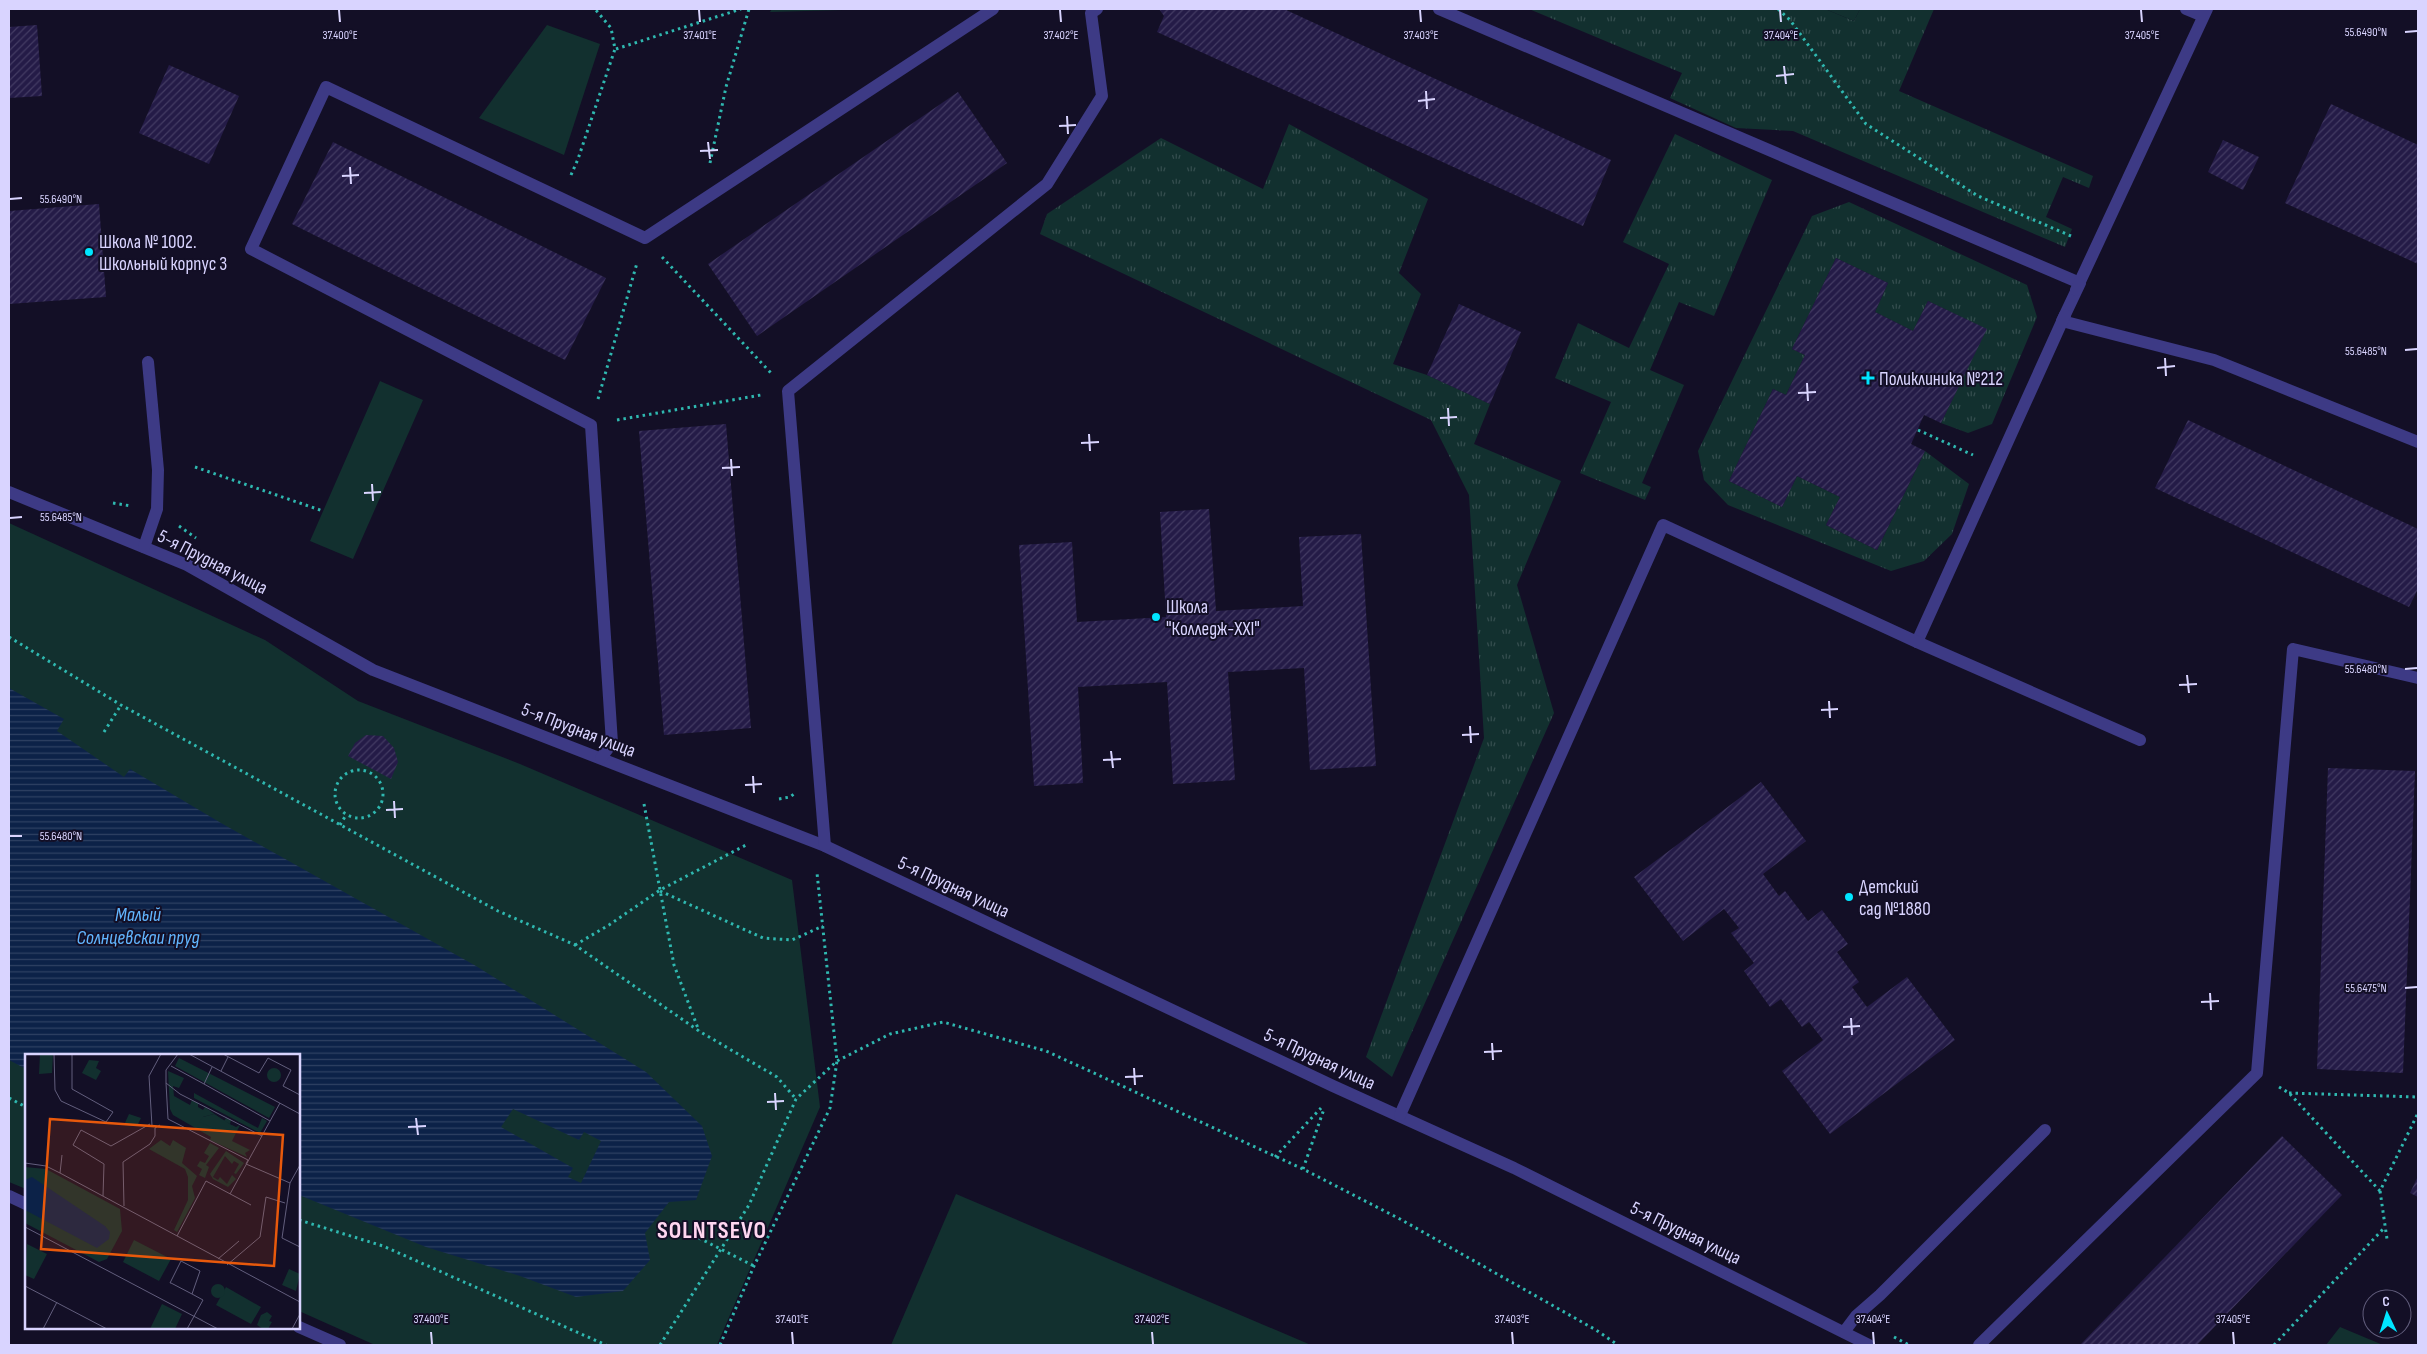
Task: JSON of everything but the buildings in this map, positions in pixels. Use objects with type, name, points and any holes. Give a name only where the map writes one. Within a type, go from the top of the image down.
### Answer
[{"type":"street","points":[[601,758],[612,743],[591,425],[251,249],[326,87],[644,238],[993,9]]},
{"type":"street","points":[[1439,9],[2080,283]]},
{"type":"street","points":[[1917,642],[2205,13],[2186,9]]},
{"type":"street","points":[[820,844],[788,391],[1047,184],[1102,96],[1091,10]]},
{"type":"street","points":[[2080,283],[2062,321],[2214,360],[2418,442]]},
{"type":"street","points":[[144,547],[157,509],[158,470],[148,362]]},
{"type":"street","name":"5-я Прудная улица","points":[[9,492],[187,565],[373,670],[820,844],[1324,1081],[1514,1168],[1869,1345]]},
{"type":"street","points":[[1400,1115],[1662,525],[1917,642],[2140,740]]},
{"type":"street","points":[[1978,1345],[2257,1072],[2293,649],[2418,678]]},
{"type":"street","points":[[1844,1332],[1856,1316],[1880,1295],[2046,1130]]},
{"type":"street","points":[[9,1196],[25,1204]]},
{"type":"street","points":[[300,1327],[340,1345]]},
{"type":"path","points":[[560,198],[578,159],[616,49],[611,28],[595,9]]},
{"type":"path","points":[[616,49],[741,9]]},
{"type":"path","points":[[711,195],[710,159],[726,87],[749,9]]},
{"type":"path","points":[[1778,9],[1790,20],[1866,124],[1978,196],[2074,237]]},
{"type":"path","points":[[644,238],[788,391]]},
{"type":"path","points":[[644,238],[591,425],[788,391]]},
{"type":"path","points":[[1918,430],[1996,466]]},
{"type":"path","points":[[194,467],[323,511]]},
{"type":"path","points":[[108,502],[157,509],[197,538]]},
{"type":"path","points":[[9,637],[121,705],[498,911],[575,945],[699,1031],[777,1077],[796,1100]]},
{"type":"path","points":[[104,732],[121,705]]},
{"type":"path","points":[[360,769],[374,774],[382,784],[384,796],[376,812],[359,818],[346,815],[336,802],[336,787],[344,775],[360,769]]},
{"type":"path","points":[[771,797],[778,799],[790,797],[798,790]]},
{"type":"path","points":[[644,803],[674,965],[699,1031]]},
{"type":"path","points":[[340,825],[346,815]]},
{"type":"path","points":[[575,945],[609,925],[660,890],[754,841]]},
{"type":"path","points":[[720,1345],[754,1266],[830,1108],[837,1061],[823,926],[820,844]]},
{"type":"path","points":[[660,890],[763,938],[792,940],[823,926]]},
{"type":"path","points":[[660,1345],[749,1205],[796,1100],[837,1061],[890,1034],[943,1022],[1046,1052],[1303,1169],[1400,1219],[1596,1330],[1618,1345]]},
{"type":"path","points":[[2380,1191],[2289,1093],[2418,1097]]},
{"type":"path","points":[[9,1098],[25,1106]]},
{"type":"path","points":[[1275,1157],[1327,1102],[1303,1169]]},
{"type":"path","points":[[2387,1239],[2380,1191],[2418,1113]]},
{"type":"path","points":[[300,1220],[383,1246],[606,1345]]},
{"type":"path","points":[[2274,1345],[2385,1227]]},
{"type":"path","points":[[693,1236],[720,1251],[754,1266]]},
{"type":"green space","points":[[772,9],[879,9],[770,12]]},
{"type":"green space","points":[[1529,9],[1825,9],[1854,21],[1860,9],[1934,9],[1899,91],[2093,176],[2089,188],[2063,177],[2046,217],[2072,229],[2065,247],[1793,131],[1736,128],[1670,98],[1682,73]]},
{"type":"green space","points":[[1825,9],[1860,9],[1854,21]]},
{"type":"green space","points":[[547,25],[600,44],[564,155],[479,118]]},
{"type":"green space","points":[[1289,124],[1428,199],[1399,273],[1421,294],[1393,364],[1427,375],[1490,404],[1474,444],[1561,481],[1517,585],[1554,713],[1392,1077],[1366,1057],[1484,738],[1469,495],[1431,420],[1040,234],[1047,214],[1161,138],[1263,189]]},
{"type":"green space","points":[[1675,134],[1772,180],[1714,316],[1679,302],[1650,370],[1684,385],[1642,483],[1651,487],[1645,500],[1580,473],[1611,402],[1555,378],[1578,323],[1629,348],[1669,264],[1623,242]]},
{"type":"green space","points":[[1849,202],[2027,285],[2037,317],[1992,424],[1968,433],[1941,423],[1986,329],[1928,301],[1913,331],[1875,312],[1888,283],[1836,258],[1792,349],[1805,355],[1786,395],[1773,389],[1729,481],[1782,507],[1797,476],[1840,497],[1826,525],[1877,550],[1925,451],[1969,484],[1952,534],[1924,561],[1891,571],[1728,505],[1704,480],[1698,451],[1812,216]]},
{"type":"green space","points":[[380,381],[423,400],[353,559],[310,541]]},
{"type":"green space","points":[[9,523],[265,640],[358,701],[520,764],[792,880],[820,1107],[717,1345],[375,1345],[300,1311],[300,1054],[25,1054],[25,1189],[9,1182]]},
{"type":"green space","points":[[956,1194],[1311,1345],[891,1345]]},
{"type":"green space","points":[[2340,1327],[2362,1336],[2362,1339],[2369,1339],[2383,1345],[2326,1345]]},
{"type":"water","name":"Малый Солнцевскаи пруд","points":[[9,688],[64,719],[57,731],[124,777],[130,769],[221,823],[476,966],[646,1072],[702,1126],[712,1156],[696,1200],[669,1202],[645,1233],[650,1260],[623,1291],[576,1297],[520,1276],[426,1247],[300,1195],[300,1054],[25,1054],[25,1068],[9,1060]],"holes":[[[513,1109],[579,1140],[584,1132],[601,1141],[581,1183],[568,1177],[573,1168],[501,1127]]]},
{"type":"place","name":"Школа № 1002. Школьный корпус 3","points":[[89,252]]},
{"type":"place","name":"Поликлиника №212","points":[[1868,378]]},
{"type":"place","name":"Школа \"Колледж-XXI\"","points":[[1156,617]]},
{"type":"place","name":"Детский сад №1880","points":[[1849,897]]},
{"type":"district","name":"SOLNTSEVO","points":[[712,1230]]}]
